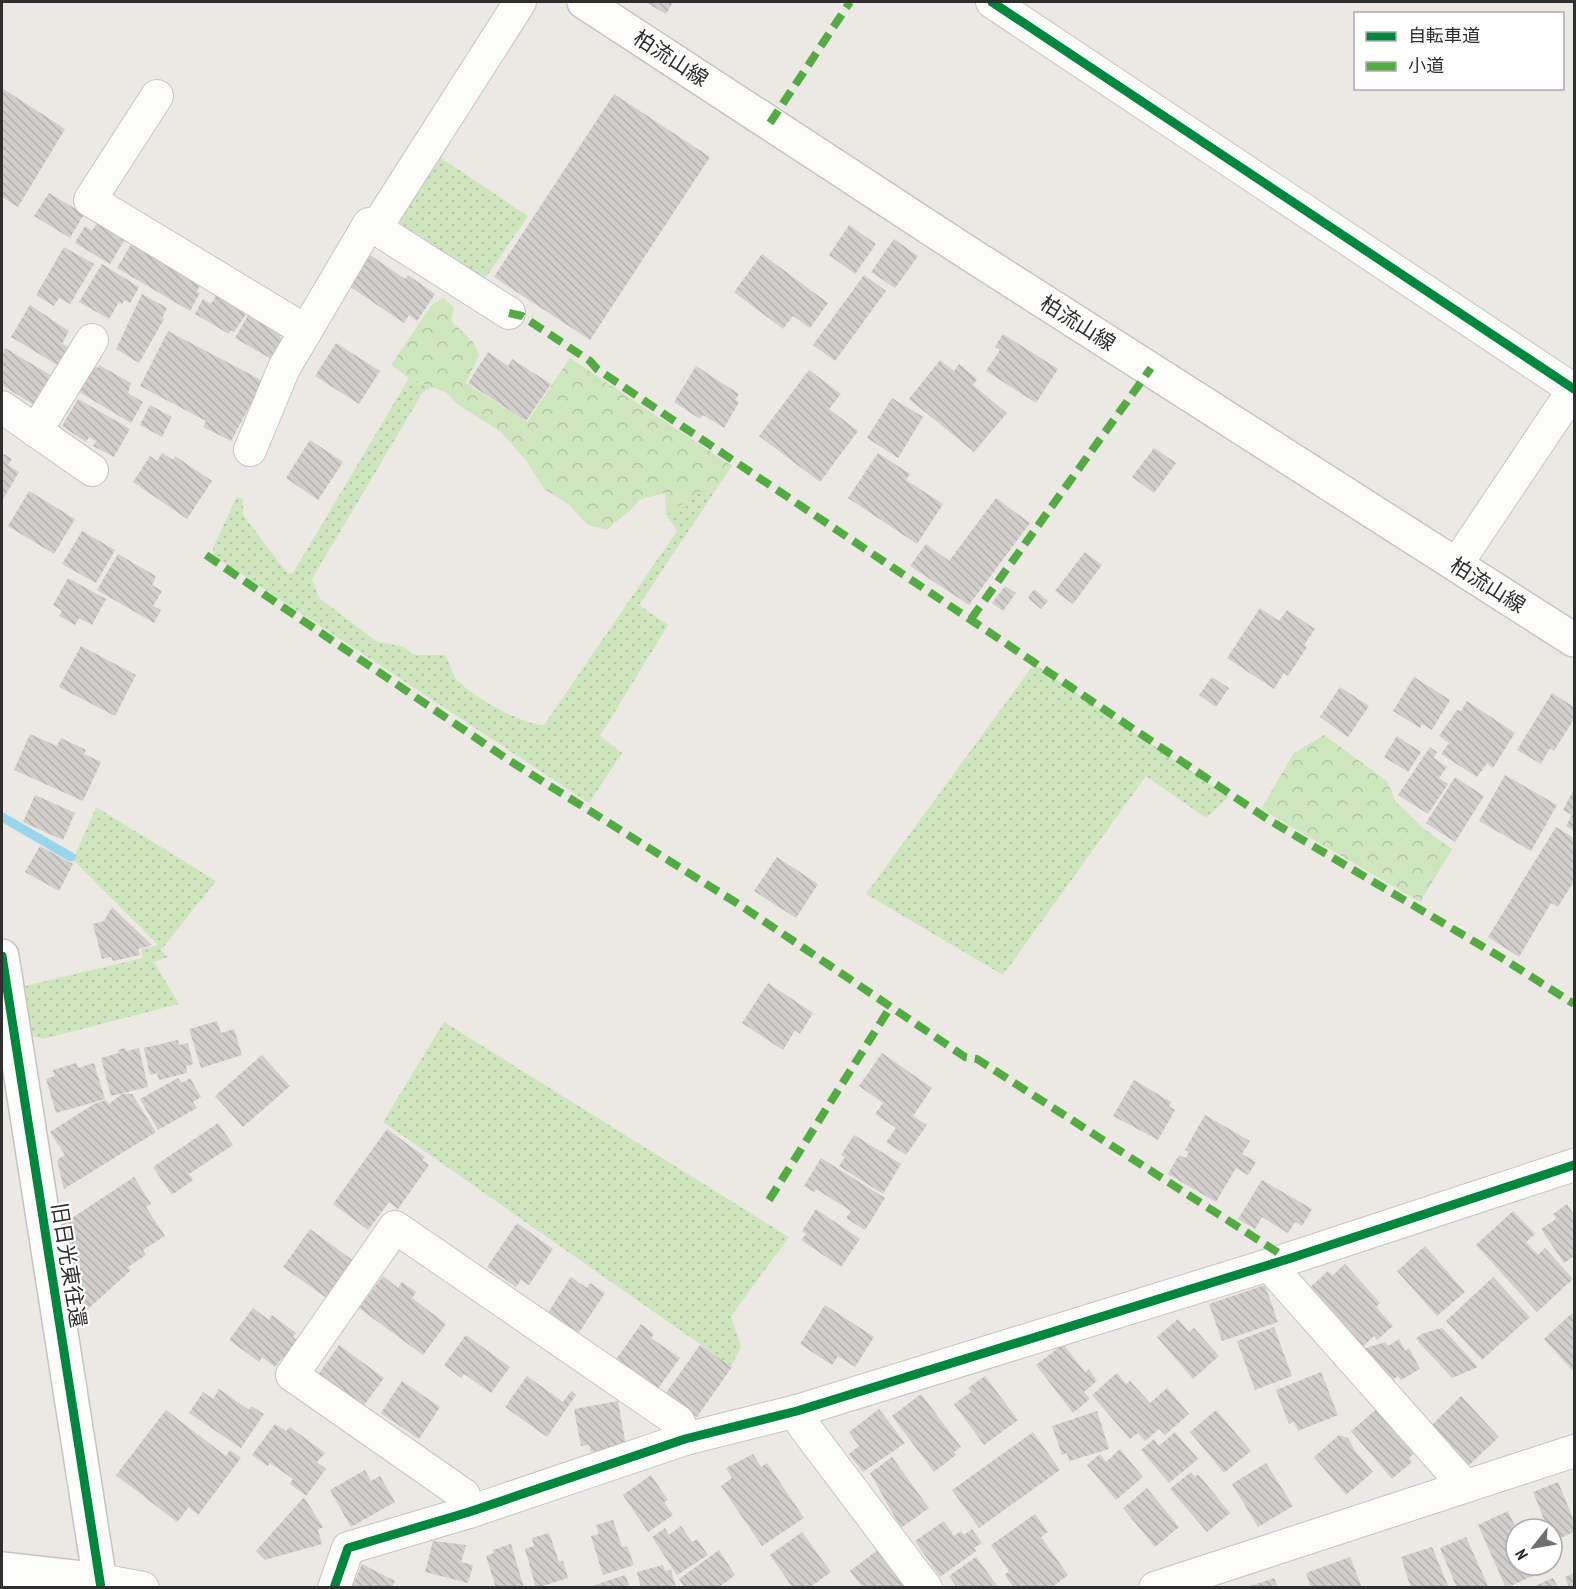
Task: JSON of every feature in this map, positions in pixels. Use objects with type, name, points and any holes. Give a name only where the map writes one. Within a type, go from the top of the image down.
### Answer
[{"type":"main road","name":"柏流山線","points":[[584,2],[955,244],[1575,640]]},
{"type":"main road","name":"旧日光東往還","points":[[2,956],[100,1584]]},
{"type":"main road","points":[[2,1569],[100,1584]]},
{"type":"street","points":[[377,226],[520,2]]},
{"type":"street","points":[[992,2],[1574,389],[1456,565]]},
{"type":"street","points":[[157,96],[90,200],[306,331]]},
{"type":"street","points":[[250,450],[284,368],[369,224],[377,226],[509,313]]},
{"type":"street","points":[[36,431],[92,340]]},
{"type":"street","points":[[2,407],[92,470]]},
{"type":"street","points":[[334,1587],[348,1548],[469,1512],[685,1440],[797,1411],[1269,1265],[1575,1165]]},
{"type":"street","points":[[469,1512],[464,1495],[292,1375],[395,1227],[679,1422],[685,1440]]},
{"type":"street","points":[[1269,1265],[1465,1486]]},
{"type":"street","points":[[797,1411],[803,1425],[926,1587]]},
{"type":"street","points":[[1155,1587],[1575,1450]]},
{"type":"street","points":[[100,1584],[143,1587]]},
{"type":"green space","points":[[438,156],[528,216],[482,283],[402,231],[398,215]]},
{"type":"green space","points":[[443,298],[454,307],[451,321],[474,343],[479,355],[466,383],[527,422],[570,358],[732,466],[719,485],[702,491],[666,515],[665,493],[639,500],[607,530],[588,525],[568,504],[544,489],[528,463],[501,432],[457,404],[447,393],[409,378],[391,365],[431,306]]},
{"type":"green space","points":[[409,378],[432,387],[423,392],[312,579],[319,598],[376,641],[404,647],[414,655],[445,655],[455,677],[464,687],[498,709],[523,720],[544,725],[677,531],[666,515],[702,491],[719,485],[639,605],[668,625],[600,736],[622,753],[589,803],[214,556],[213,548],[237,496],[243,500],[243,515],[288,574],[293,573]]},
{"type":"green space","points":[[1034,664],[1229,797],[1206,818],[1146,776],[1003,975],[866,894]]},
{"type":"green space","points":[[1324,735],[1387,781],[1396,802],[1422,827],[1452,849],[1420,902],[1261,809],[1294,753]]},
{"type":"green space","points":[[96,807],[216,881],[161,950],[168,957],[154,962],[179,1004],[43,1039],[32,1036],[25,986],[143,958],[141,949],[158,945],[73,860]]},
{"type":"green space","points":[[444,1022],[789,1237],[731,1316],[741,1347],[731,1366],[383,1122]]},
{"type":"building","points":[[645,2],[673,2],[666,14]]},
{"type":"building","points":[[2,88],[65,129],[18,207],[2,197]]},
{"type":"building","points":[[614,94],[710,157],[590,340],[494,277]]},
{"type":"building","points":[[49,193],[84,214],[70,238],[34,216]]},
{"type":"building","points":[[99,219],[127,236],[110,264],[75,243],[85,226],[92,231]]},
{"type":"building","points":[[849,225],[876,244],[855,274],[829,255]]},
{"type":"building","points":[[894,239],[918,256],[895,288],[871,272]]},
{"type":"building","points":[[133,241],[202,282],[196,292],[200,293],[190,311],[117,268]]},
{"type":"building","points":[[64,247],[94,264],[70,304],[59,298],[54,306],[36,295]]},
{"type":"building","points":[[762,254],[828,303],[810,328],[793,316],[783,329],[734,292]]},
{"type":"building","points":[[370,255],[405,279],[408,275],[435,294],[417,321],[409,315],[404,323],[349,286]]},
{"type":"building","points":[[102,264],[139,287],[130,303],[124,300],[122,304],[119,302],[109,319],[79,302]]},
{"type":"building","points":[[864,275],[886,291],[835,361],[813,345]]},
{"type":"building","points":[[218,292],[237,304],[235,308],[246,314],[234,332],[231,330],[229,334],[195,314],[203,299],[211,304]]},
{"type":"building","points":[[142,294],[167,308],[162,318],[164,319],[139,363],[116,349]]},
{"type":"building","points":[[30,305],[69,331],[62,344],[70,348],[59,366],[11,337]]},
{"type":"building","points":[[250,312],[283,331],[280,337],[283,339],[271,359],[235,338]]},
{"type":"building","points":[[168,331],[263,381],[231,441],[203,427],[206,421],[140,386]]},
{"type":"building","points":[[1003,334],[1058,369],[1036,403],[986,371],[1000,350],[995,347]]},
{"type":"building","points":[[336,343],[380,371],[359,404],[315,376]]},
{"type":"building","points":[[5,348],[52,376],[34,405],[2,385],[2,353]]},
{"type":"building","points":[[488,352],[508,366],[512,359],[551,384],[526,421],[468,383]]},
{"type":"building","points":[[940,360],[954,371],[959,364],[977,379],[973,385],[1007,413],[974,452],[909,399]]},
{"type":"building","points":[[99,365],[131,383],[128,393],[143,402],[131,423],[79,392],[94,366],[98,368]]},
{"type":"building","points":[[696,366],[739,394],[735,400],[739,402],[724,428],[703,415],[700,419],[674,402]]},
{"type":"building","points":[[809,370],[841,394],[829,409],[858,431],[820,482],[759,436]]},
{"type":"building","points":[[892,398],[923,417],[898,458],[867,438]]},
{"type":"building","points":[[78,399],[130,429],[114,457],[93,446],[96,441],[89,437],[86,442],[62,426]]},
{"type":"building","points":[[150,405],[172,417],[162,437],[140,425]]},
{"type":"building","points":[[310,440],[343,462],[318,500],[286,478]]},
{"type":"building","points":[[1154,448],[1176,463],[1154,493],[1132,477]]},
{"type":"building","points":[[2,453],[12,459],[8,465],[19,472],[2,501]]},
{"type":"building","points":[[162,453],[173,460],[175,456],[212,481],[187,519],[133,482],[150,456],[157,461]]},
{"type":"building","points":[[878,453],[910,474],[906,480],[943,504],[917,544],[848,498]]},
{"type":"building","points":[[29,491],[75,519],[54,554],[8,526]]},
{"type":"building","points":[[996,498],[1030,523],[969,605],[910,566],[926,544],[949,561]]},
{"type":"building","points":[[82,531],[115,550],[96,583],[62,564]]},
{"type":"building","points":[[1085,552],[1102,565],[1073,604],[1055,591]]},
{"type":"building","points":[[118,554],[156,576],[152,585],[162,591],[153,606],[161,610],[154,623],[97,590]]},
{"type":"building","points":[[68,578],[106,599],[92,625],[79,618],[75,625],[59,616],[62,611],[53,605]]},
{"type":"building","points":[[1005,586],[1016,593],[1003,611],[992,603]]},
{"type":"building","points":[[1034,589],[1048,601],[1041,609],[1028,598]]},
{"type":"building","points":[[1260,608],[1279,621],[1287,610],[1315,629],[1304,645],[1307,647],[1288,676],[1284,673],[1274,689],[1227,658]]},
{"type":"building","points":[[81,646],[136,675],[115,716],[59,687]]},
{"type":"building","points":[[1212,677],[1229,688],[1216,707],[1199,695]]},
{"type":"building","points":[[1414,677],[1450,700],[1432,730],[1422,724],[1420,728],[1393,711]]},
{"type":"building","points":[[1340,687],[1369,706],[1348,737],[1320,717]]},
{"type":"building","points":[[1552,693],[1574,707],[1574,719],[1554,751],[1550,748],[1541,764],[1517,750]]},
{"type":"building","points":[[1467,701],[1515,733],[1493,768],[1487,763],[1477,777],[1441,754],[1449,743],[1439,736],[1457,710],[1461,711]]},
{"type":"building","points":[[30,734],[57,746],[61,738],[86,750],[84,754],[101,762],[83,801],[14,770]]},
{"type":"building","points":[[1397,736],[1421,752],[1408,772],[1384,757]]},
{"type":"building","points":[[1430,747],[1437,752],[1434,758],[1447,767],[1439,778],[1448,784],[1428,814],[1398,795]]},
{"type":"building","points":[[1505,775],[1557,805],[1531,851],[1479,821]]},
{"type":"building","points":[[1455,777],[1484,796],[1455,842],[1426,823]]},
{"type":"building","points":[[1574,789],[1574,831],[1566,826],[1572,815],[1563,810]]},
{"type":"building","points":[[35,795],[75,813],[63,840],[23,822]]},
{"type":"building","points":[[1556,827],[1574,838],[1574,881],[1558,907],[1551,903],[1519,957],[1488,937]]},
{"type":"building","points":[[40,846],[73,864],[59,891],[25,872]]},
{"type":"building","points":[[777,857],[818,884],[796,918],[754,891]]},
{"type":"building","points":[[112,907],[152,945],[138,949],[140,955],[113,961],[111,957],[102,959],[93,924],[104,921]]},
{"type":"building","points":[[768,983],[813,1013],[800,1034],[795,1030],[783,1050],[742,1023]]},
{"type":"building","points":[[217,1021],[221,1033],[234,1029],[242,1055],[201,1068],[189,1029]]},
{"type":"building","points":[[178,1040],[179,1045],[188,1043],[193,1064],[186,1066],[187,1073],[159,1080],[157,1073],[150,1075],[144,1048]]},
{"type":"building","points":[[125,1048],[126,1051],[139,1048],[148,1087],[111,1096],[101,1058],[119,1053],[118,1050]]},
{"type":"building","points":[[882,1053],[932,1088],[913,1116],[927,1125],[906,1155],[886,1142],[896,1128],[875,1114],[883,1103],[859,1086]]},
{"type":"building","points":[[262,1055],[290,1086],[243,1127],[215,1096]]},
{"type":"building","points":[[76,1063],[78,1068],[94,1063],[105,1099],[56,1113],[46,1079],[55,1076],[53,1070]]},
{"type":"building","points":[[178,1078],[182,1083],[190,1078],[201,1097],[193,1102],[197,1108],[158,1130],[140,1099]]},
{"type":"building","points":[[1134,1080],[1171,1102],[1169,1106],[1175,1110],[1158,1140],[1113,1116]]},
{"type":"building","points":[[122,1094],[132,1094],[156,1132],[64,1189],[57,1160],[65,1155],[50,1132],[94,1104],[106,1100],[109,1104]]},
{"type":"building","points":[[1205,1115],[1250,1141],[1242,1154],[1256,1162],[1248,1175],[1236,1168],[1216,1202],[1168,1174],[1179,1155],[1186,1158],[1189,1152],[1185,1150]]},
{"type":"building","points":[[218,1123],[233,1145],[189,1174],[193,1180],[172,1195],[153,1167]]},
{"type":"building","points":[[387,1129],[425,1157],[422,1160],[429,1165],[398,1209],[389,1202],[368,1230],[333,1204]]},
{"type":"building","points":[[854,1135],[901,1164],[883,1194],[839,1166],[845,1157],[841,1155]]},
{"type":"building","points":[[821,1158],[885,1198],[865,1230],[846,1218],[851,1211],[816,1189],[814,1192],[804,1186]]},
{"type":"building","points":[[134,1177],[151,1204],[146,1207],[165,1236],[143,1250],[146,1255],[128,1267],[130,1271],[78,1318],[63,1224]]},
{"type":"building","points":[[1262,1180],[1312,1209],[1302,1226],[1295,1222],[1288,1233],[1262,1217],[1255,1229],[1238,1219]]},
{"type":"building","points":[[1567,1204],[1574,1215],[1574,1256],[1564,1263],[1541,1229],[1556,1219],[1553,1214]]},
{"type":"building","points":[[816,1209],[860,1239],[841,1267],[801,1240],[806,1234],[802,1231]]},
{"type":"building","points":[[1513,1211],[1535,1234],[1526,1242],[1538,1255],[1545,1248],[1573,1279],[1537,1312],[1476,1245]]},
{"type":"building","points":[[517,1223],[553,1249],[529,1285],[521,1280],[516,1287],[487,1267]]},
{"type":"building","points":[[310,1229],[355,1262],[328,1299],[283,1267]]},
{"type":"building","points":[[1425,1246],[1465,1292],[1437,1316],[1397,1271]]},
{"type":"building","points":[[1345,1264],[1380,1303],[1376,1307],[1393,1326],[1377,1340],[1374,1336],[1359,1350],[1306,1291],[1328,1271],[1332,1276]]},
{"type":"building","points":[[383,1276],[398,1288],[402,1282],[416,1292],[412,1298],[446,1324],[423,1355],[359,1308]]},
{"type":"building","points":[[571,1277],[587,1288],[590,1283],[605,1293],[578,1334],[547,1314]]},
{"type":"building","points":[[1493,1277],[1530,1317],[1482,1360],[1446,1321]]},
{"type":"building","points":[[1265,1285],[1278,1322],[1222,1341],[1209,1304]]},
{"type":"building","points":[[825,1305],[874,1337],[855,1367],[838,1356],[832,1365],[800,1344]]},
{"type":"building","points":[[253,1308],[269,1320],[272,1315],[296,1333],[293,1337],[299,1342],[286,1361],[282,1358],[275,1367],[262,1357],[259,1362],[229,1340]]},
{"type":"building","points":[[1572,1313],[1574,1316],[1574,1372],[1544,1339]]},
{"type":"building","points":[[1178,1319],[1189,1332],[1194,1328],[1219,1356],[1193,1379],[1157,1337]]},
{"type":"building","points":[[641,1324],[654,1334],[651,1338],[680,1358],[657,1390],[615,1361]]},
{"type":"building","points":[[1274,1327],[1292,1376],[1255,1390],[1237,1341]]},
{"type":"building","points":[[1442,1328],[1478,1367],[1452,1378],[1416,1339],[1421,1334]]},
{"type":"building","points":[[466,1335],[510,1367],[491,1393],[464,1374],[461,1378],[444,1365]]},
{"type":"building","points":[[1399,1339],[1405,1351],[1409,1348],[1420,1369],[1401,1380],[1398,1376],[1389,1382],[1360,1350],[1385,1342],[1388,1346]]},
{"type":"building","points":[[1063,1344],[1085,1372],[1089,1369],[1097,1381],[1084,1392],[1090,1399],[1073,1413],[1036,1365]]},
{"type":"building","points":[[339,1345],[384,1378],[362,1408],[317,1376]]},
{"type":"building","points":[[700,1345],[732,1367],[697,1417],[666,1393]]},
{"type":"building","points":[[1321,1372],[1338,1415],[1298,1431],[1294,1422],[1289,1424],[1276,1390]]},
{"type":"building","points":[[1117,1373],[1126,1384],[1130,1381],[1150,1403],[1167,1388],[1189,1414],[1165,1435],[1159,1429],[1145,1441],[1138,1433],[1130,1439],[1092,1395]]},
{"type":"building","points":[[527,1376],[563,1402],[571,1391],[576,1395],[547,1437],[505,1407]]},
{"type":"building","points":[[985,1376],[1018,1420],[984,1445],[954,1404],[971,1392],[968,1388]]},
{"type":"building","points":[[402,1381],[440,1407],[419,1439],[381,1413]]},
{"type":"building","points":[[219,1389],[249,1410],[251,1406],[264,1414],[241,1448],[189,1413],[203,1392],[213,1399]]},
{"type":"building","points":[[921,1394],[961,1447],[954,1452],[956,1455],[934,1472],[892,1416]]},
{"type":"building","points":[[1461,1396],[1499,1437],[1467,1467],[1430,1427]]},
{"type":"building","points":[[618,1401],[626,1446],[591,1452],[589,1445],[581,1446],[574,1409]]},
{"type":"building","points":[[1379,1407],[1416,1451],[1409,1458],[1412,1462],[1392,1479],[1351,1431]]},
{"type":"building","points":[[879,1409],[905,1443],[863,1472],[849,1454],[859,1446],[849,1432]]},
{"type":"building","points":[[166,1410],[226,1456],[230,1450],[241,1458],[198,1515],[189,1507],[177,1522],[116,1475]]},
{"type":"building","points":[[1216,1410],[1251,1451],[1224,1473],[1190,1432]]},
{"type":"building","points":[[1097,1411],[1109,1449],[1069,1461],[1067,1453],[1062,1455],[1052,1426]]},
{"type":"building","points":[[275,1424],[286,1431],[290,1427],[325,1453],[317,1462],[326,1469],[306,1496],[290,1484],[293,1479],[270,1463],[268,1466],[252,1455]]},
{"type":"building","points":[[1033,1432],[1060,1470],[979,1528],[952,1490]]},
{"type":"building","points":[[1175,1432],[1198,1459],[1169,1483],[1141,1450],[1154,1439],[1159,1446]]},
{"type":"building","points":[[1339,1435],[1348,1438],[1355,1451],[1373,1472],[1346,1495],[1314,1457]]},
{"type":"building","points":[[1120,1449],[1143,1477],[1116,1500],[1087,1465],[1100,1454],[1106,1462]]},
{"type":"building","points":[[753,1454],[761,1467],[767,1463],[804,1518],[762,1546],[721,1486],[732,1478],[726,1468]]},
{"type":"building","points":[[892,1457],[929,1508],[901,1528],[870,1473]]},
{"type":"building","points":[[1266,1463],[1293,1506],[1258,1527],[1232,1484]]},
{"type":"building","points":[[365,1470],[371,1481],[380,1476],[395,1502],[351,1527],[330,1490]]},
{"type":"building","points":[[1191,1472],[1195,1477],[1198,1474],[1230,1513],[1207,1532],[1170,1489]]},
{"type":"building","points":[[651,1475],[668,1500],[664,1502],[673,1515],[648,1532],[623,1495]]},
{"type":"building","points":[[1558,1482],[1574,1521],[1574,1532],[1564,1536],[1564,1517],[1543,1517],[1533,1492]]},
{"type":"building","points":[[1147,1488],[1179,1527],[1155,1547],[1123,1508]]},
{"type":"building","points":[[304,1497],[323,1527],[318,1530],[322,1544],[265,1560],[256,1551]]},
{"type":"building","points":[[1508,1511],[1511,1517],[1504,1517],[1504,1577],[1530,1577],[1506,1588],[1478,1525]]},
{"type":"building","points":[[1035,1514],[1048,1532],[1041,1537],[1068,1575],[1051,1588],[1014,1588],[1005,1575],[1009,1571],[991,1545]]},
{"type":"building","points":[[613,1520],[622,1547],[627,1546],[634,1565],[603,1575],[591,1536],[599,1534],[596,1525]]},
{"type":"building","points":[[944,1521],[954,1536],[961,1531],[964,1535],[972,1529],[982,1543],[974,1548],[976,1551],[940,1577],[915,1541]]},
{"type":"building","points":[[681,1526],[692,1542],[697,1539],[708,1555],[677,1575],[652,1537],[665,1528],[669,1535]]},
{"type":"building","points":[[802,1532],[831,1572],[809,1588],[793,1588],[770,1555]]},
{"type":"building","points":[[549,1533],[559,1562],[563,1561],[568,1578],[536,1588],[525,1549],[534,1546],[532,1538]]},
{"type":"building","points":[[1466,1537],[1488,1586],[1483,1588],[1457,1588],[1440,1548]]},
{"type":"building","points":[[433,1541],[466,1545],[461,1562],[473,1565],[468,1583],[425,1572]]},
{"type":"building","points":[[511,1544],[524,1588],[496,1588],[486,1556],[494,1553],[493,1550]]},
{"type":"building","points":[[883,1546],[913,1588],[863,1588],[850,1571]]},
{"type":"building","points":[[1432,1547],[1449,1588],[1411,1588],[1401,1557]]},
{"type":"building","points":[[719,1550],[735,1575],[718,1588],[685,1588],[679,1579]]},
{"type":"building","points":[[976,1557],[999,1588],[957,1588],[949,1576]]},
{"type":"building","points":[[1350,1557],[1362,1588],[1311,1588],[1306,1573]]},
{"type":"building","points":[[362,1564],[395,1581],[392,1588],[352,1588]]},
{"type":"building","points":[[663,1565],[665,1571],[671,1570],[676,1588],[641,1588],[637,1572]]},
{"type":"building","points":[[1574,1573],[1574,1588],[1569,1588],[1565,1577]]},
{"type":"building","points":[[625,1575],[630,1588],[596,1588],[595,1585]]},
{"type":"building","points":[[1274,1578],[1278,1588],[1247,1588],[1247,1587]]},
{"type":"building","points":[[1553,1578],[1558,1588],[1530,1588]]},
{"type":"waterway","points":[[2,817],[71,857]]},
{"type":"marked path","points":[[770,123],[850,2]]},
{"type":"marked path","points":[[509,313],[522,316],[590,361],[597,369],[1269,820],[1502,958],[1574,1004]]},
{"type":"marked path","points":[[971,619],[1151,368]]},
{"type":"marked path","points":[[206,555],[507,759],[743,907],[965,1057],[977,1059],[1288,1259]]},
{"type":"marked path","points":[[769,1200],[891,1006]]},
{"type":"cycle path","points":[[992,2],[1574,389]]},
{"type":"cycle path","points":[[2,956],[101,1588]]},
{"type":"cycle path","points":[[334,1588],[348,1548],[469,1512],[685,1439],[797,1411],[1288,1259],[1574,1165]]}]
